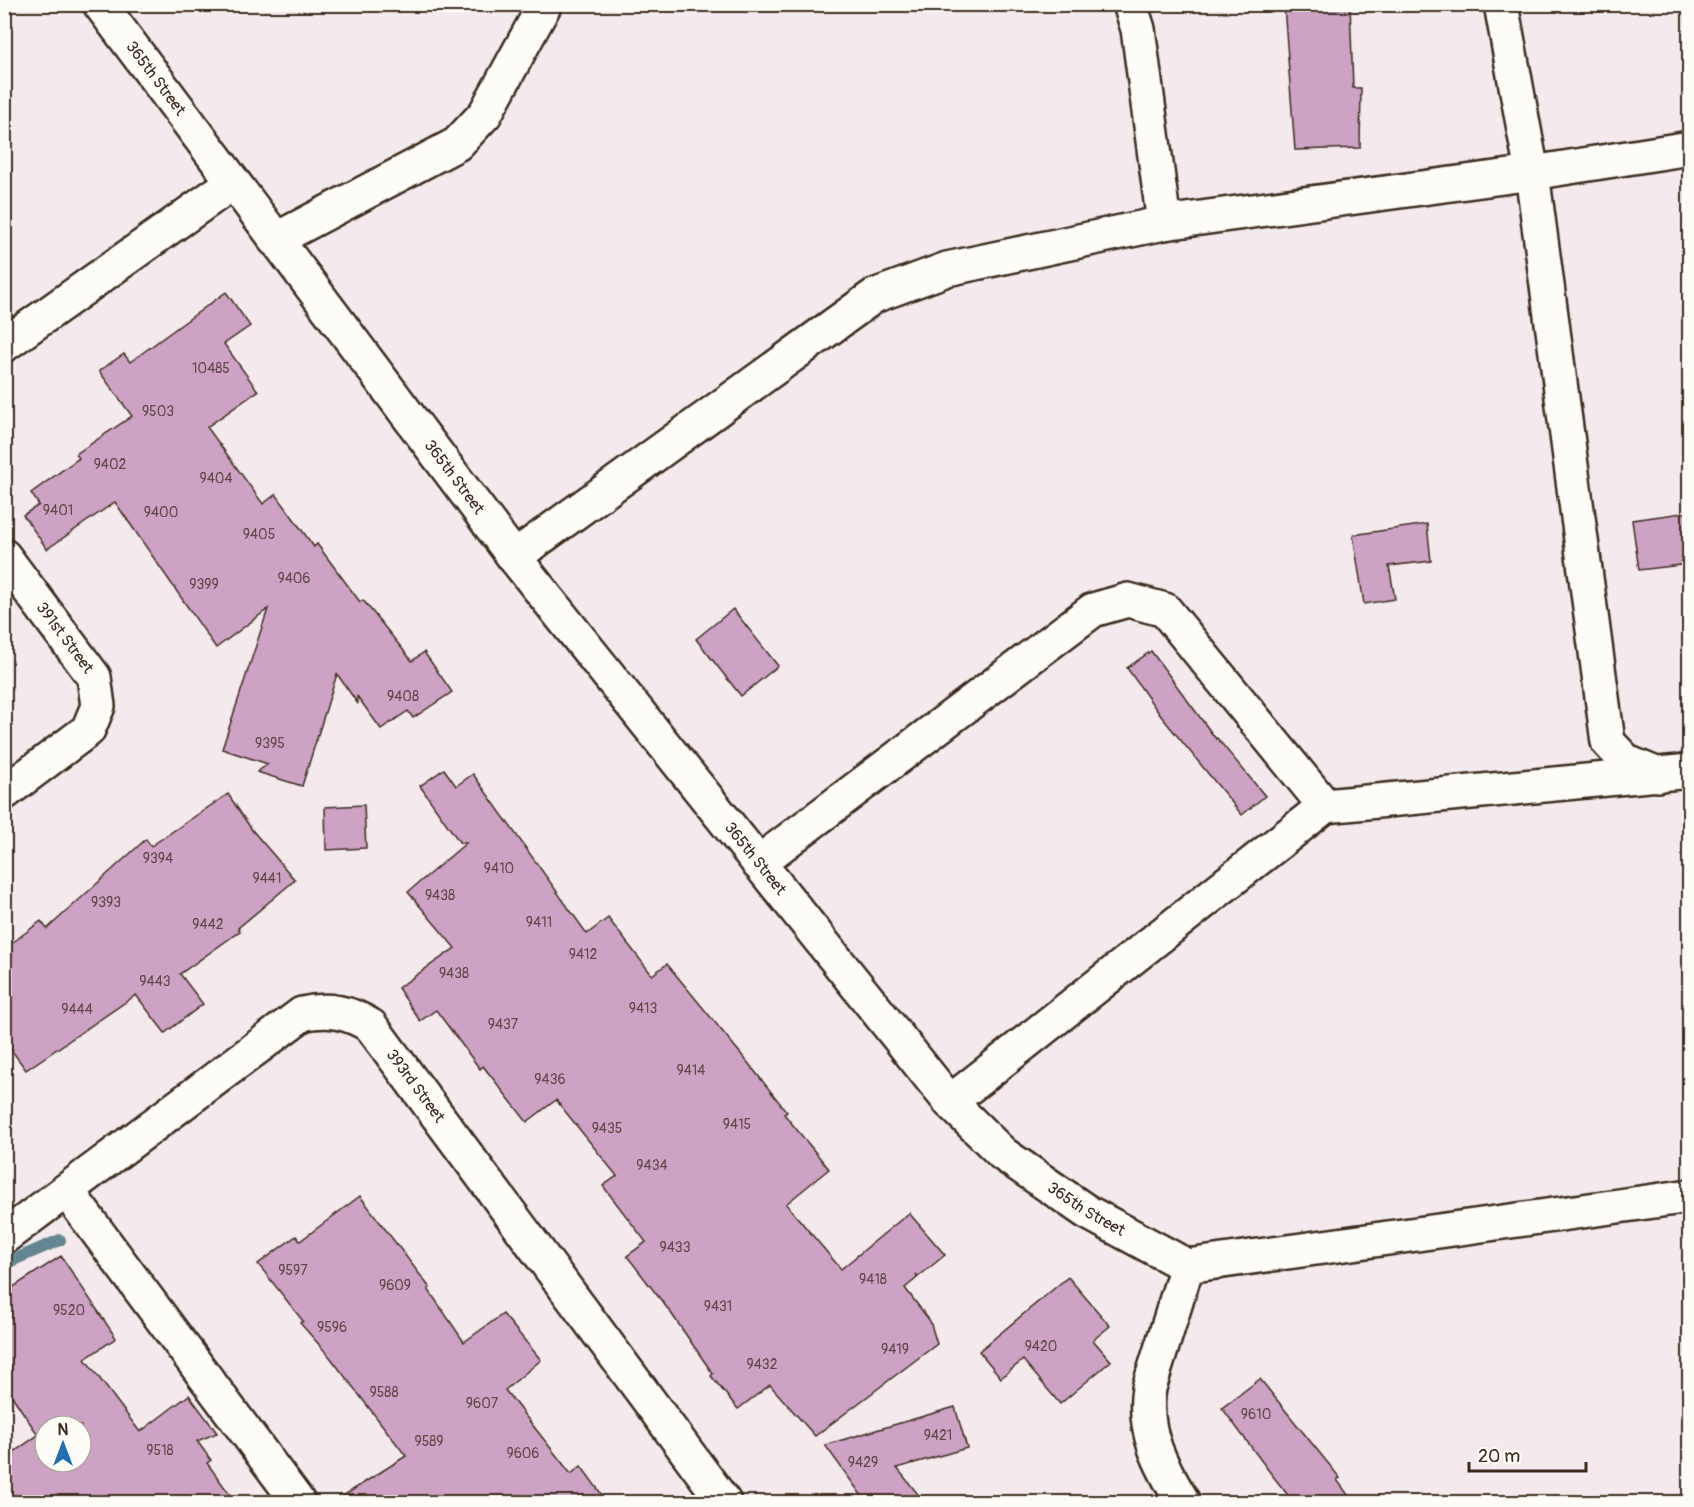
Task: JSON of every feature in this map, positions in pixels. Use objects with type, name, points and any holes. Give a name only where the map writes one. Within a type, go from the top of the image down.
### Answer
[{"type":"street","name":"365th Street","points":[[100,4],[514,557],[950,1102],[1012,1161],[1087,1212],[1187,1266]]},
{"type":"street","points":[[275,240],[458,144],[485,114],[545,4]]},
{"type":"street","points":[[1130,4],[1137,28],[1164,223]]},
{"type":"street","points":[[1501,4],[1532,173],[1608,742],[1627,762],[1674,773]]},
{"type":"street","points":[[514,557],[874,296],[947,269],[1164,223],[1532,173],[1689,148]]},
{"type":"street","points":[[4,345],[232,183]]},
{"type":"street","name":"391st Street","points":[[4,556],[94,677],[98,706],[88,730],[4,793]]},
{"type":"street","points":[[758,863],[1093,610],[1128,600],[1165,610],[1325,806]]},
{"type":"street","points":[[950,1102],[1325,806],[1674,773]]},
{"type":"street","name":"393rd Street","points":[[4,1237],[302,1014],[321,1010],[356,1017],[371,1026],[724,1503]]},
{"type":"street","points":[[68,1191],[298,1503]]},
{"type":"street","points":[[1184,1503],[1155,1450],[1148,1429],[1146,1408],[1149,1388],[1187,1266],[1689,1196]]},
{"type":"building","points":[[1350,4],[1353,88],[1361,88],[1360,148],[1295,150],[1284,6]]},
{"type":"building","points":[[226,292],[250,326],[224,344],[258,391],[207,427],[263,504],[276,494],[314,547],[317,544],[360,602],[363,600],[412,661],[424,652],[452,692],[413,718],[408,711],[381,729],[357,696],[358,704],[337,674],[302,786],[257,772],[268,764],[222,749],[268,609],[216,648],[115,502],[47,549],[23,515],[39,505],[31,493],[79,458],[76,454],[132,416],[99,371],[124,354],[130,362]]},
{"type":"building","points":[[1689,512],[1689,564],[1639,570],[1632,520]]},
{"type":"building","points":[[1427,524],[1431,561],[1389,566],[1395,599],[1364,604],[1353,535]]},
{"type":"building","points":[[733,609],[778,666],[741,696],[696,639]]},
{"type":"building","points":[[1151,651],[1216,739],[1265,796],[1242,815],[1161,716],[1127,668]]},
{"type":"building","points":[[444,769],[456,786],[473,774],[587,934],[608,918],[652,975],[667,964],[745,1059],[787,1112],[784,1114],[829,1169],[786,1204],[841,1269],[909,1213],[945,1255],[918,1277],[916,1274],[917,1278],[905,1288],[930,1321],[937,1344],[815,1436],[770,1385],[738,1409],[711,1376],[713,1374],[671,1313],[627,1256],[646,1242],[603,1186],[617,1176],[556,1100],[527,1122],[483,1066],[480,1069],[436,1010],[420,1021],[398,988],[455,948],[408,892],[466,843],[460,843],[420,786]]},
{"type":"building","points":[[228,794],[252,830],[295,880],[238,928],[240,931],[180,974],[203,1004],[165,1033],[136,995],[26,1070],[4,1040],[4,949],[41,921],[47,929],[146,839],[151,846]]},
{"type":"building","points":[[364,805],[366,848],[326,850],[325,807]]},
{"type":"building","points":[[360,1196],[430,1288],[428,1289],[464,1342],[503,1314],[541,1360],[505,1390],[571,1474],[581,1466],[608,1503],[332,1503],[406,1456],[330,1357],[300,1323],[303,1321],[258,1264],[296,1236],[300,1241]]},
{"type":"building","points":[[61,1256],[116,1338],[85,1359],[140,1432],[189,1395],[217,1433],[197,1441],[211,1460],[207,1463],[236,1503],[4,1503],[4,1459],[33,1439],[33,1474],[93,1474],[93,1414],[33,1414],[33,1428],[4,1384],[4,1293]]},
{"type":"building","points":[[1068,1277],[1110,1326],[1093,1340],[1111,1361],[1060,1404],[1023,1360],[1001,1378],[979,1351]]},
{"type":"building","points":[[1260,1379],[1340,1478],[1337,1480],[1354,1503],[1294,1503],[1269,1471],[1222,1408]]},
{"type":"building","points":[[955,1407],[967,1448],[897,1468],[925,1503],[867,1503],[825,1445]]},
{"type":"waterway","points":[[4,1264],[60,1240]]}]
